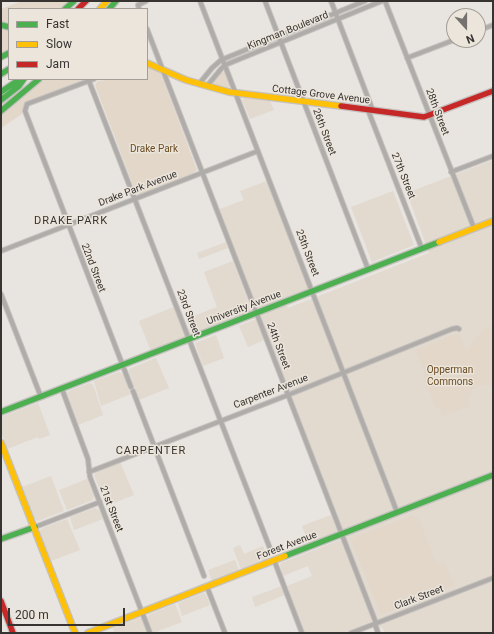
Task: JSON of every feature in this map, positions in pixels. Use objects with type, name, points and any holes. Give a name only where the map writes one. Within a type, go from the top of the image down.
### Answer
[{"type":"main road","points":[[65,8],[74,1]]},
{"type":"main road","name":"Cottage Grove Avenue","points":[[148,63],[186,80],[236,93],[424,117],[493,91]]},
{"type":"main road","points":[[1,92],[19,80]]},
{"type":"main road","points":[[1,100],[19,86],[23,80]]},
{"type":"main road","points":[[1,111],[38,80]]},
{"type":"main road","name":"University Avenue","points":[[1,412],[123,366],[493,221]]},
{"type":"main road","points":[[1,443],[75,633]]},
{"type":"main road","name":"Forest Avenue","points":[[88,633],[493,475]]},
{"type":"main road","points":[[1,539],[34,527]]},
{"type":"main road","points":[[1,601],[13,633]]},
{"type":"street","points":[[139,7],[146,1]]},
{"type":"street","name":"25th Street","points":[[200,1],[397,512]]},
{"type":"street","name":"26th Street","points":[[264,1],[368,270]]},
{"type":"street","name":"27th Street","points":[[331,1],[422,249]]},
{"type":"street","name":"Kingman Boulevard","points":[[199,84],[216,64],[223,59],[365,1]]},
{"type":"street","name":"Kingman Boulevard","points":[[207,86],[225,66],[382,1]]},
{"type":"street","name":"28th Street","points":[[385,1],[474,228]]},
{"type":"street","name":"24th Street","points":[[148,32],[342,534],[378,633]]},
{"type":"street","points":[[407,58],[446,43]]},
{"type":"street","name":"22nd Street","points":[[89,81],[28,104],[25,109],[25,114],[204,576]]},
{"type":"street","name":"23rd Street","points":[[89,81],[271,551]]},
{"type":"street","name":"Drake Park Avenue","points":[[1,251],[258,151]]},
{"type":"street","points":[[451,172],[493,156]]},
{"type":"street","points":[[1,294],[41,397]]},
{"type":"street","name":"Carpenter Avenue","points":[[89,472],[288,395],[452,329],[459,329]]},
{"type":"street","name":"21st Street","points":[[62,389],[88,459],[89,472],[150,633]]},
{"type":"street","points":[[34,527],[100,502]]},
{"type":"street","points":[[274,560],[302,633]]},
{"type":"street","name":"Clark Street","points":[[351,633],[493,578]]},
{"type":"street","points":[[207,587],[225,633]]},
{"type":"shaded area","points":[[244,98],[270,101],[274,110],[250,119],[242,100]]},
{"type":"shaded area","points":[[493,160],[493,633],[385,633],[382,627],[378,629],[217,210],[244,200],[240,191],[267,181],[308,287],[306,290],[284,298],[288,308],[429,253],[407,193]]},
{"type":"shaded area","points":[[393,191],[414,245],[372,262],[351,207]]},
{"type":"shaded area","points":[[226,242],[228,248],[199,259],[197,253]]},
{"type":"shaded area","points":[[233,261],[252,311],[192,335],[188,322],[186,322],[188,318],[217,307],[204,272]]},
{"type":"shaded area","points":[[174,307],[185,337],[151,351],[139,321]]},
{"type":"shaded area","points":[[256,319],[264,340],[248,347],[239,326]]},
{"type":"shaded area","points":[[216,335],[224,358],[203,366],[195,343]]},
{"type":"shaded area","points":[[156,358],[169,388],[139,400],[129,373],[129,369]]},
{"type":"shaded area","points":[[119,372],[123,374],[131,394],[101,406],[94,381]]},
{"type":"shaded area","points":[[90,383],[93,385],[103,415],[78,425],[67,393]]},
{"type":"shaded area","points":[[38,403],[50,435],[39,439],[38,437],[7,449],[1,431],[1,417]]},
{"type":"shaded area","points":[[120,462],[134,495],[106,506],[94,475],[97,471]]},
{"type":"shaded area","points":[[51,476],[64,511],[38,521],[34,518],[22,487]]},
{"type":"shaded area","points":[[87,479],[94,496],[93,500],[67,510],[59,490]]},
{"type":"shaded area","points":[[95,508],[99,510],[103,519],[74,530],[70,517]]},
{"type":"shaded area","points":[[331,515],[337,533],[308,543],[302,526]]},
{"type":"shaded area","points":[[67,519],[80,550],[51,561],[40,534],[40,530]]},
{"type":"shaded area","points":[[340,540],[343,542],[372,621],[344,633],[305,633],[287,586],[312,576],[308,566],[283,576],[280,565],[281,563]]},
{"type":"shaded area","points":[[240,545],[244,554],[263,546],[268,559],[241,569],[233,548]]},
{"type":"shaded area","points":[[235,560],[239,570],[212,581],[208,570]]},
{"type":"shaded area","points":[[282,586],[285,595],[255,607],[252,597]]},
{"type":"shaded area","points":[[204,593],[210,605],[182,616],[178,603]]},
{"type":"shaded area","points":[[175,604],[182,622],[153,633],[147,618],[148,615]]},
{"type":"shaded area","points":[[140,618],[142,619],[148,633],[114,633],[113,628]]},
{"type":"green space","points":[[22,1],[71,1],[63,8],[8,8],[8,23],[1,22],[1,9]]},
{"type":"green space","points":[[1,28],[8,31],[8,51],[1,55]]},
{"type":"green space","name":"Drake Park","points":[[148,66],[158,71],[161,74],[197,170],[193,173],[138,195],[95,85],[98,81],[148,80]]},
{"type":"green space","points":[[221,71],[225,72],[230,86],[229,88],[213,84],[213,81]]},
{"type":"green space","points":[[43,80],[84,80],[26,102],[23,107],[22,114],[1,128],[1,114]]},
{"type":"green space","name":"Opperman Commons","points":[[493,326],[493,386],[482,386],[481,384],[477,385],[472,389],[468,399],[470,406],[442,416],[439,408],[436,408],[416,350],[453,335],[459,335],[469,356],[467,350],[483,330]]},
{"type":"green space","points":[[413,515],[415,518],[418,517],[436,564],[444,561],[454,586],[381,614],[351,539]]},
{"type":"traffic: fast","points":[[66,8],[74,1]]},
{"type":"traffic: fast","points":[[110,8],[116,1]]},
{"type":"traffic: fast","points":[[1,25],[8,27]]},
{"type":"traffic: fast","points":[[1,57],[8,54]]},
{"type":"traffic: fast","points":[[1,74],[8,70]]},
{"type":"traffic: fast","points":[[1,92],[19,80]]},
{"type":"traffic: fast","points":[[1,100],[19,86],[23,80]]},
{"type":"traffic: fast","points":[[1,111],[38,80]]},
{"type":"traffic: fast","points":[[1,412],[439,242]]},
{"type":"traffic: fast","points":[[285,556],[493,475]]},
{"type":"traffic: fast","points":[[1,539],[35,527]]},
{"type":"traffic: slow","points":[[101,8],[107,1]]},
{"type":"traffic: slow","points":[[148,63],[186,80],[229,92],[341,106]]},
{"type":"traffic: slow","points":[[439,242],[493,221]]},
{"type":"traffic: slow","points":[[1,443],[75,633]]},
{"type":"traffic: slow","points":[[88,633],[285,556]]},
{"type":"traffic: jam","points":[[79,8],[86,1]]},
{"type":"traffic: jam","points":[[341,106],[424,117],[493,91]]},
{"type":"traffic: jam","points":[[1,601],[13,633]]},
{"type":"district","name":"DRAKE PARK","points":[[71,221]]},
{"type":"district","name":"CARPENTER","points":[[151,451]]}]
